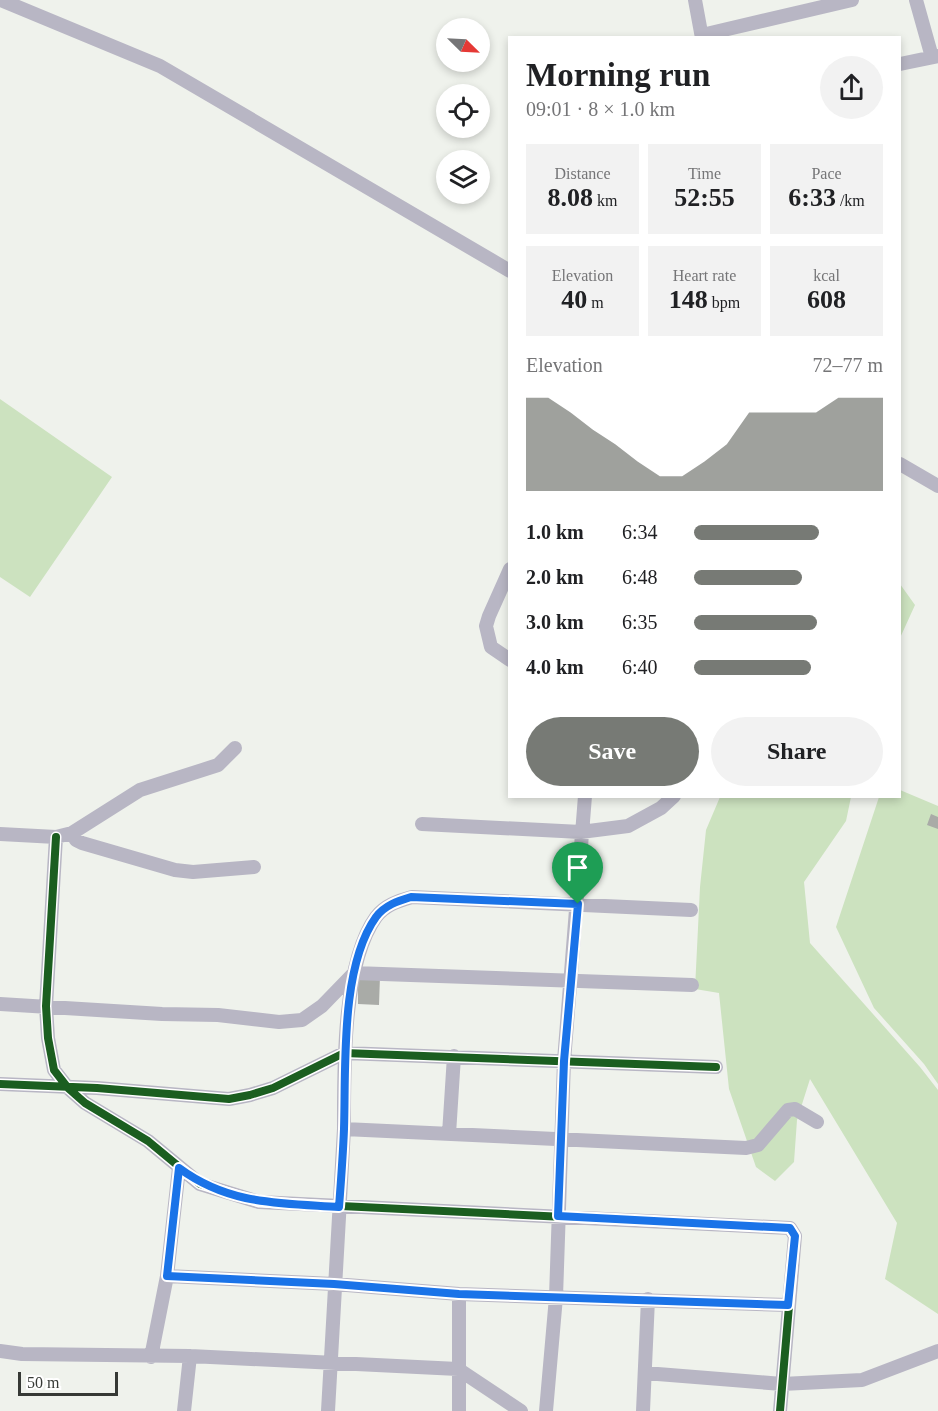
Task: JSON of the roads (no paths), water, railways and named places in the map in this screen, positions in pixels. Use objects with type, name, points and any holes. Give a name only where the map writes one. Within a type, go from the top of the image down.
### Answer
[{"type":"street","points":[[1,0],[160,66],[508,271]]},
{"type":"street","points":[[694,0],[702,36],[852,0]]},
{"type":"street","points":[[901,64],[935,56],[916,0]]},
{"type":"street","points":[[901,465],[938,486]]},
{"type":"street","points":[[508,574],[486,626],[491,647],[508,659]]},
{"type":"street","points":[[0,834],[56,837],[72,833],[140,790],[218,765],[235,748]]},
{"type":"street","points":[[546,1411],[556,1297],[564,1061],[585,798]]},
{"type":"street","points":[[422,824],[581,832],[628,826],[661,808],[672,798]]},
{"type":"street","points":[[72,833],[76,840],[82,843],[175,870],[193,872],[254,867]]},
{"type":"street","points":[[56,837],[46,1006],[48,1038],[54,1070],[68,1088],[85,1103],[148,1141],[200,1184],[259,1202],[790,1228],[795,1236],[780,1411]]},
{"type":"street","points":[[328,1411],[344,1129],[344,1053],[354,973],[363,942],[377,916],[394,902],[411,897],[691,910]]},
{"type":"street","points":[[0,1004],[162,1014],[218,1015],[279,1022],[302,1020],[322,1006],[354,973],[692,985]]},
{"type":"street","points":[[0,1084],[229,1099],[273,1088],[344,1053],[716,1067]]},
{"type":"street","points":[[449,1134],[454,1056]]},
{"type":"street","points":[[344,1129],[746,1148],[758,1145],[788,1110],[795,1109],[817,1122]]},
{"type":"street","points":[[151,1357],[167,1276],[179,1168]]},
{"type":"street","points":[[167,1276],[334,1284],[459,1294],[788,1305]]},
{"type":"street","points":[[459,1294],[459,1411]]},
{"type":"street","points":[[643,1411],[648,1299]]},
{"type":"street","points":[[0,1351],[22,1354],[190,1356],[458,1370],[520,1411]]},
{"type":"street","points":[[645,1373],[782,1384],[862,1380],[938,1351]]},
{"type":"street","points":[[184,1411],[190,1356]]}]
